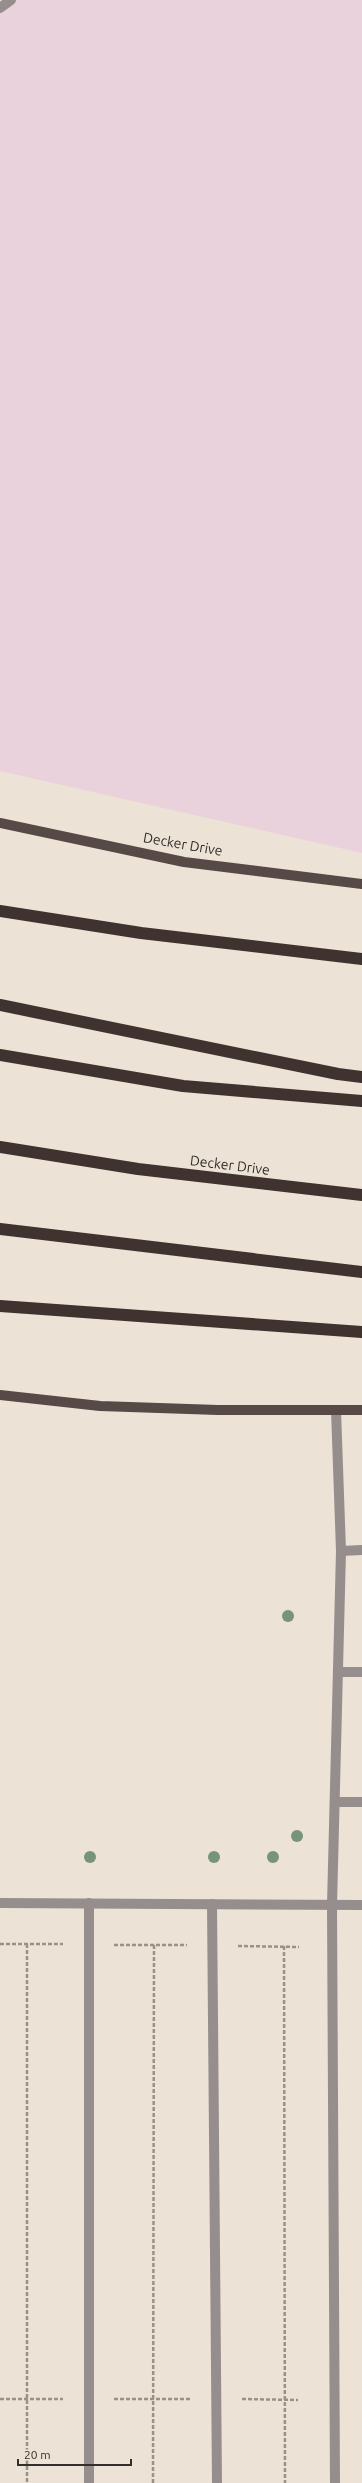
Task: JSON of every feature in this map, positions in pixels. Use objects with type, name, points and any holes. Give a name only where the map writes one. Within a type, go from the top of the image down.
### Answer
[{"type":"highway","points":[[0,911],[141,933],[362,959]]},
{"type":"highway","points":[[0,1005],[330,1072],[362,1077]]},
{"type":"highway","points":[[0,1055],[182,1086],[362,1101]]},
{"type":"highway","name":"Decker Drive","points":[[0,1147],[138,1169],[362,1195]]},
{"type":"highway","points":[[0,1229],[362,1272]]},
{"type":"highway","points":[[0,1306],[362,1332]]},
{"type":"main road","name":"Decker Drive","points":[[0,823],[184,862],[362,884]]},
{"type":"main road","points":[[0,1395],[100,1406],[218,1410],[362,1410]]},
{"type":"lane","points":[[0,8],[11,0]]},
{"type":"lane","points":[[335,2483],[332,1905],[336,1802],[341,1551],[336,1410]]},
{"type":"lane","points":[[341,1551],[362,1550]]},
{"type":"lane","points":[[339,1672],[362,1672]]},
{"type":"lane","points":[[336,1802],[362,1802]]},
{"type":"lane","points":[[0,1903],[362,1905]]},
{"type":"lane","points":[[89,1903],[89,2483]]},
{"type":"lane","points":[[212,1904],[217,2483]]},
{"type":"path","points":[[0,1944],[298,1947]]},
{"type":"path","points":[[27,1944],[27,2483]]},
{"type":"path","points":[[153,2483],[154,1945]]},
{"type":"path","points":[[284,1946],[285,2483]]},
{"type":"path","points":[[0,2399],[64,2399]]},
{"type":"path","points":[[109,2399],[196,2399]]},
{"type":"path","points":[[238,2399],[298,2400]]},
{"type":"shaded area","points":[[0,0],[362,0],[362,853],[0,771]]}]
